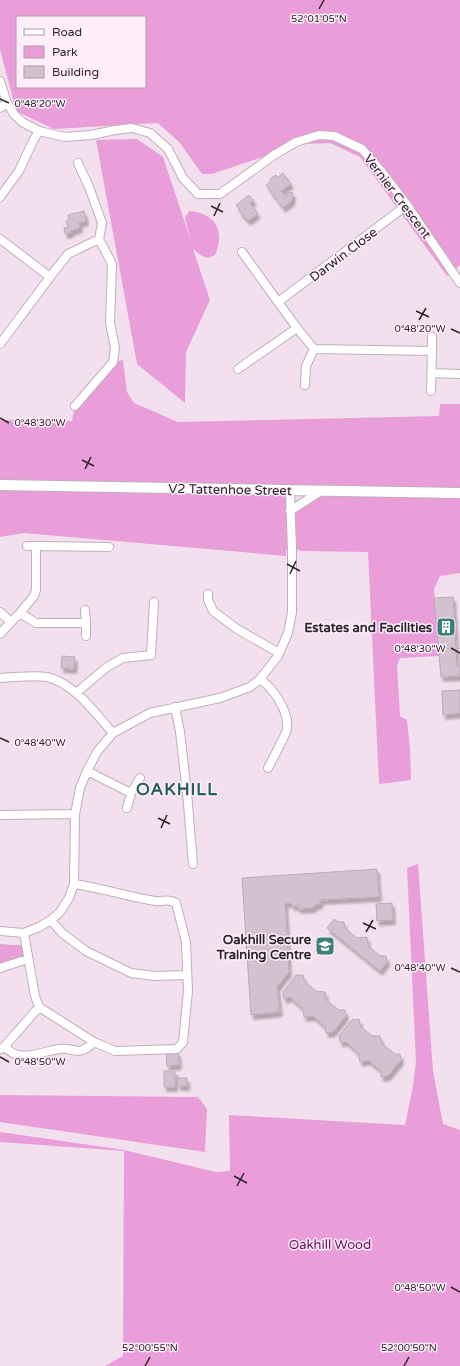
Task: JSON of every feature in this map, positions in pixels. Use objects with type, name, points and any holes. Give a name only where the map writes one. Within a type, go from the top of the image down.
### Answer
[{"type":"street","name":"Vernier Crescent","points":[[0,81],[4,105],[22,122],[39,131],[65,137],[91,135],[132,128],[150,133],[168,149],[183,178],[198,194],[220,194],[274,155],[296,142],[319,136],[334,136],[362,149],[381,171],[457,274],[460,283]]},
{"type":"street","points":[[0,197],[19,171],[39,131]]},
{"type":"street","points":[[74,406],[113,362],[115,348],[110,323],[112,264],[99,239],[102,222],[89,187],[78,164]]},
{"type":"street","name":"Darwin Close","points":[[278,302],[407,205]]},
{"type":"street","points":[[0,239],[50,277]]},
{"type":"street","points":[[0,344],[68,254],[99,239]]},
{"type":"street","points":[[242,252],[314,349]]},
{"type":"street","points":[[238,369],[297,328]]},
{"type":"street","points":[[431,391],[432,337]]},
{"type":"street","points":[[314,349],[432,351]]},
{"type":"street","points":[[305,385],[306,366],[314,349]]},
{"type":"street","points":[[431,373],[460,374]]},
{"type":"street","name":"V2 Tattenhoe Street","points":[[0,485],[460,493]]},
{"type":"street","points":[[0,931],[24,933],[39,927],[51,920],[60,912],[69,898],[74,884],[75,814],[80,788],[86,771],[97,752],[113,733],[150,713],[220,698],[250,687],[260,679],[279,653],[288,633],[292,612],[290,491]]},
{"type":"street","points":[[290,511],[321,491]]},
{"type":"street","points":[[26,546],[109,547]]},
{"type":"street","points":[[0,634],[34,596],[36,590],[36,546]]},
{"type":"street","points":[[208,594],[208,600],[213,611],[237,629],[279,653]]},
{"type":"street","points":[[76,693],[108,667],[123,658],[151,655],[154,602]]},
{"type":"street","points":[[85,610],[86,636]]},
{"type":"street","points":[[0,612],[11,622]]},
{"type":"street","points":[[20,613],[36,623],[86,623]]},
{"type":"street","points":[[0,678],[46,677],[66,684],[113,733]]},
{"type":"street","points":[[260,679],[273,691],[281,704],[286,717],[286,730],[268,768]]},
{"type":"street","points":[[175,707],[180,732],[187,793],[193,864]]},
{"type":"street","points":[[86,771],[131,793]]},
{"type":"street","points":[[127,808],[131,793],[140,778]]},
{"type":"street","points":[[0,815],[75,814]]},
{"type":"street","points":[[24,933],[35,996],[39,1007],[94,1042],[115,1051],[177,1049],[180,1047],[183,1042],[188,991],[186,942],[176,903],[171,900],[156,902],[119,892],[74,884]]},
{"type":"street","points":[[51,920],[62,933],[86,951],[131,973],[155,976],[187,975]]},
{"type":"street","points":[[0,968],[28,959]]},
{"type":"street","points":[[39,1007],[2,1048],[14,1054],[25,1056],[61,1049],[79,1052],[94,1042]]},
{"type":"green space","points":[[0,0],[460,0],[460,265],[447,276],[360,157],[330,143],[302,144],[212,174],[202,174],[180,143],[158,123],[54,129],[16,111],[0,49]]},
{"type":"green space","points":[[137,139],[163,157],[191,241],[185,218],[189,211],[198,212],[212,219],[218,231],[218,246],[215,255],[208,258],[202,256],[193,249],[210,300],[186,352],[185,403],[137,364],[96,140]]},
{"type":"green space","points":[[123,360],[127,392],[134,403],[178,422],[439,416],[440,404],[460,404],[460,573],[440,576],[434,589],[439,656],[400,658],[397,665],[400,716],[407,720],[411,780],[379,784],[368,552],[303,551],[286,549],[286,556],[24,533],[0,537],[0,420],[72,421],[75,406],[113,362]],"holes":[[[291,491],[320,491],[290,511]]]},
{"type":"green space","name":"Oakhill Wood","points":[[418,864],[433,1071],[443,1124],[460,1130],[460,1366],[105,1366],[123,1356],[124,1151],[0,1142],[0,1132],[124,1150],[216,1172],[230,1171],[229,1115],[405,1125],[416,1062],[407,868]]},
{"type":"green space","points":[[0,944],[26,945],[28,959],[0,968]]},
{"type":"green space","points":[[0,1095],[198,1097],[207,1109],[205,1152],[0,1122]]},
{"type":"building","points":[[283,173],[291,184],[281,191],[286,197],[287,192],[293,193],[292,201],[283,208],[266,185],[271,181],[270,179],[276,175],[278,177]]},
{"type":"building","points":[[249,195],[254,201],[250,203],[258,214],[248,221],[236,205]]},
{"type":"building","points":[[84,211],[86,221],[79,223],[80,228],[71,231],[71,233],[65,234],[64,228],[68,227],[66,221],[69,221],[68,215]]},
{"type":"building","name":"Estates and Facilities","points":[[453,597],[457,666],[460,666],[460,676],[441,677],[434,598]]},
{"type":"building","points":[[62,656],[75,657],[74,669],[61,668]]},
{"type":"building","points":[[460,690],[460,713],[443,715],[442,691]]},
{"type":"building","points":[[377,869],[379,897],[320,900],[320,904],[315,905],[313,908],[299,909],[297,906],[292,906],[291,903],[285,903],[289,972],[277,987],[280,1012],[251,1015],[242,878]]},
{"type":"building","points":[[392,903],[393,920],[377,921],[376,904]]},
{"type":"building","points":[[334,919],[338,922],[344,922],[345,928],[357,938],[367,937],[368,946],[380,956],[386,956],[387,962],[380,971],[327,928]]},
{"type":"building","points":[[296,975],[303,975],[304,981],[316,991],[325,992],[326,1000],[339,1010],[345,1010],[346,1016],[333,1032],[326,1033],[325,1027],[313,1016],[304,1017],[303,1009],[290,997],[284,999],[283,992]]},
{"type":"building","points":[[359,1019],[360,1026],[372,1036],[380,1036],[382,1044],[395,1054],[400,1054],[401,1060],[388,1076],[381,1077],[381,1071],[368,1060],[360,1062],[358,1053],[346,1042],[340,1042],[339,1036],[352,1020]]},
{"type":"building","points":[[178,1052],[179,1065],[167,1066],[166,1053]]},
{"type":"building","points":[[164,1071],[175,1071],[175,1087],[164,1087]]},
{"type":"building","points":[[178,1078],[187,1078],[187,1086],[178,1086]]},
{"type":"place","name":"Estates and Facilities","points":[[446,627]]},
{"type":"place","name":"Oakhill Secure Training Centre","points":[[325,946]]},
{"type":"district","name":"OAKHILL","points":[[177,789]]}]
